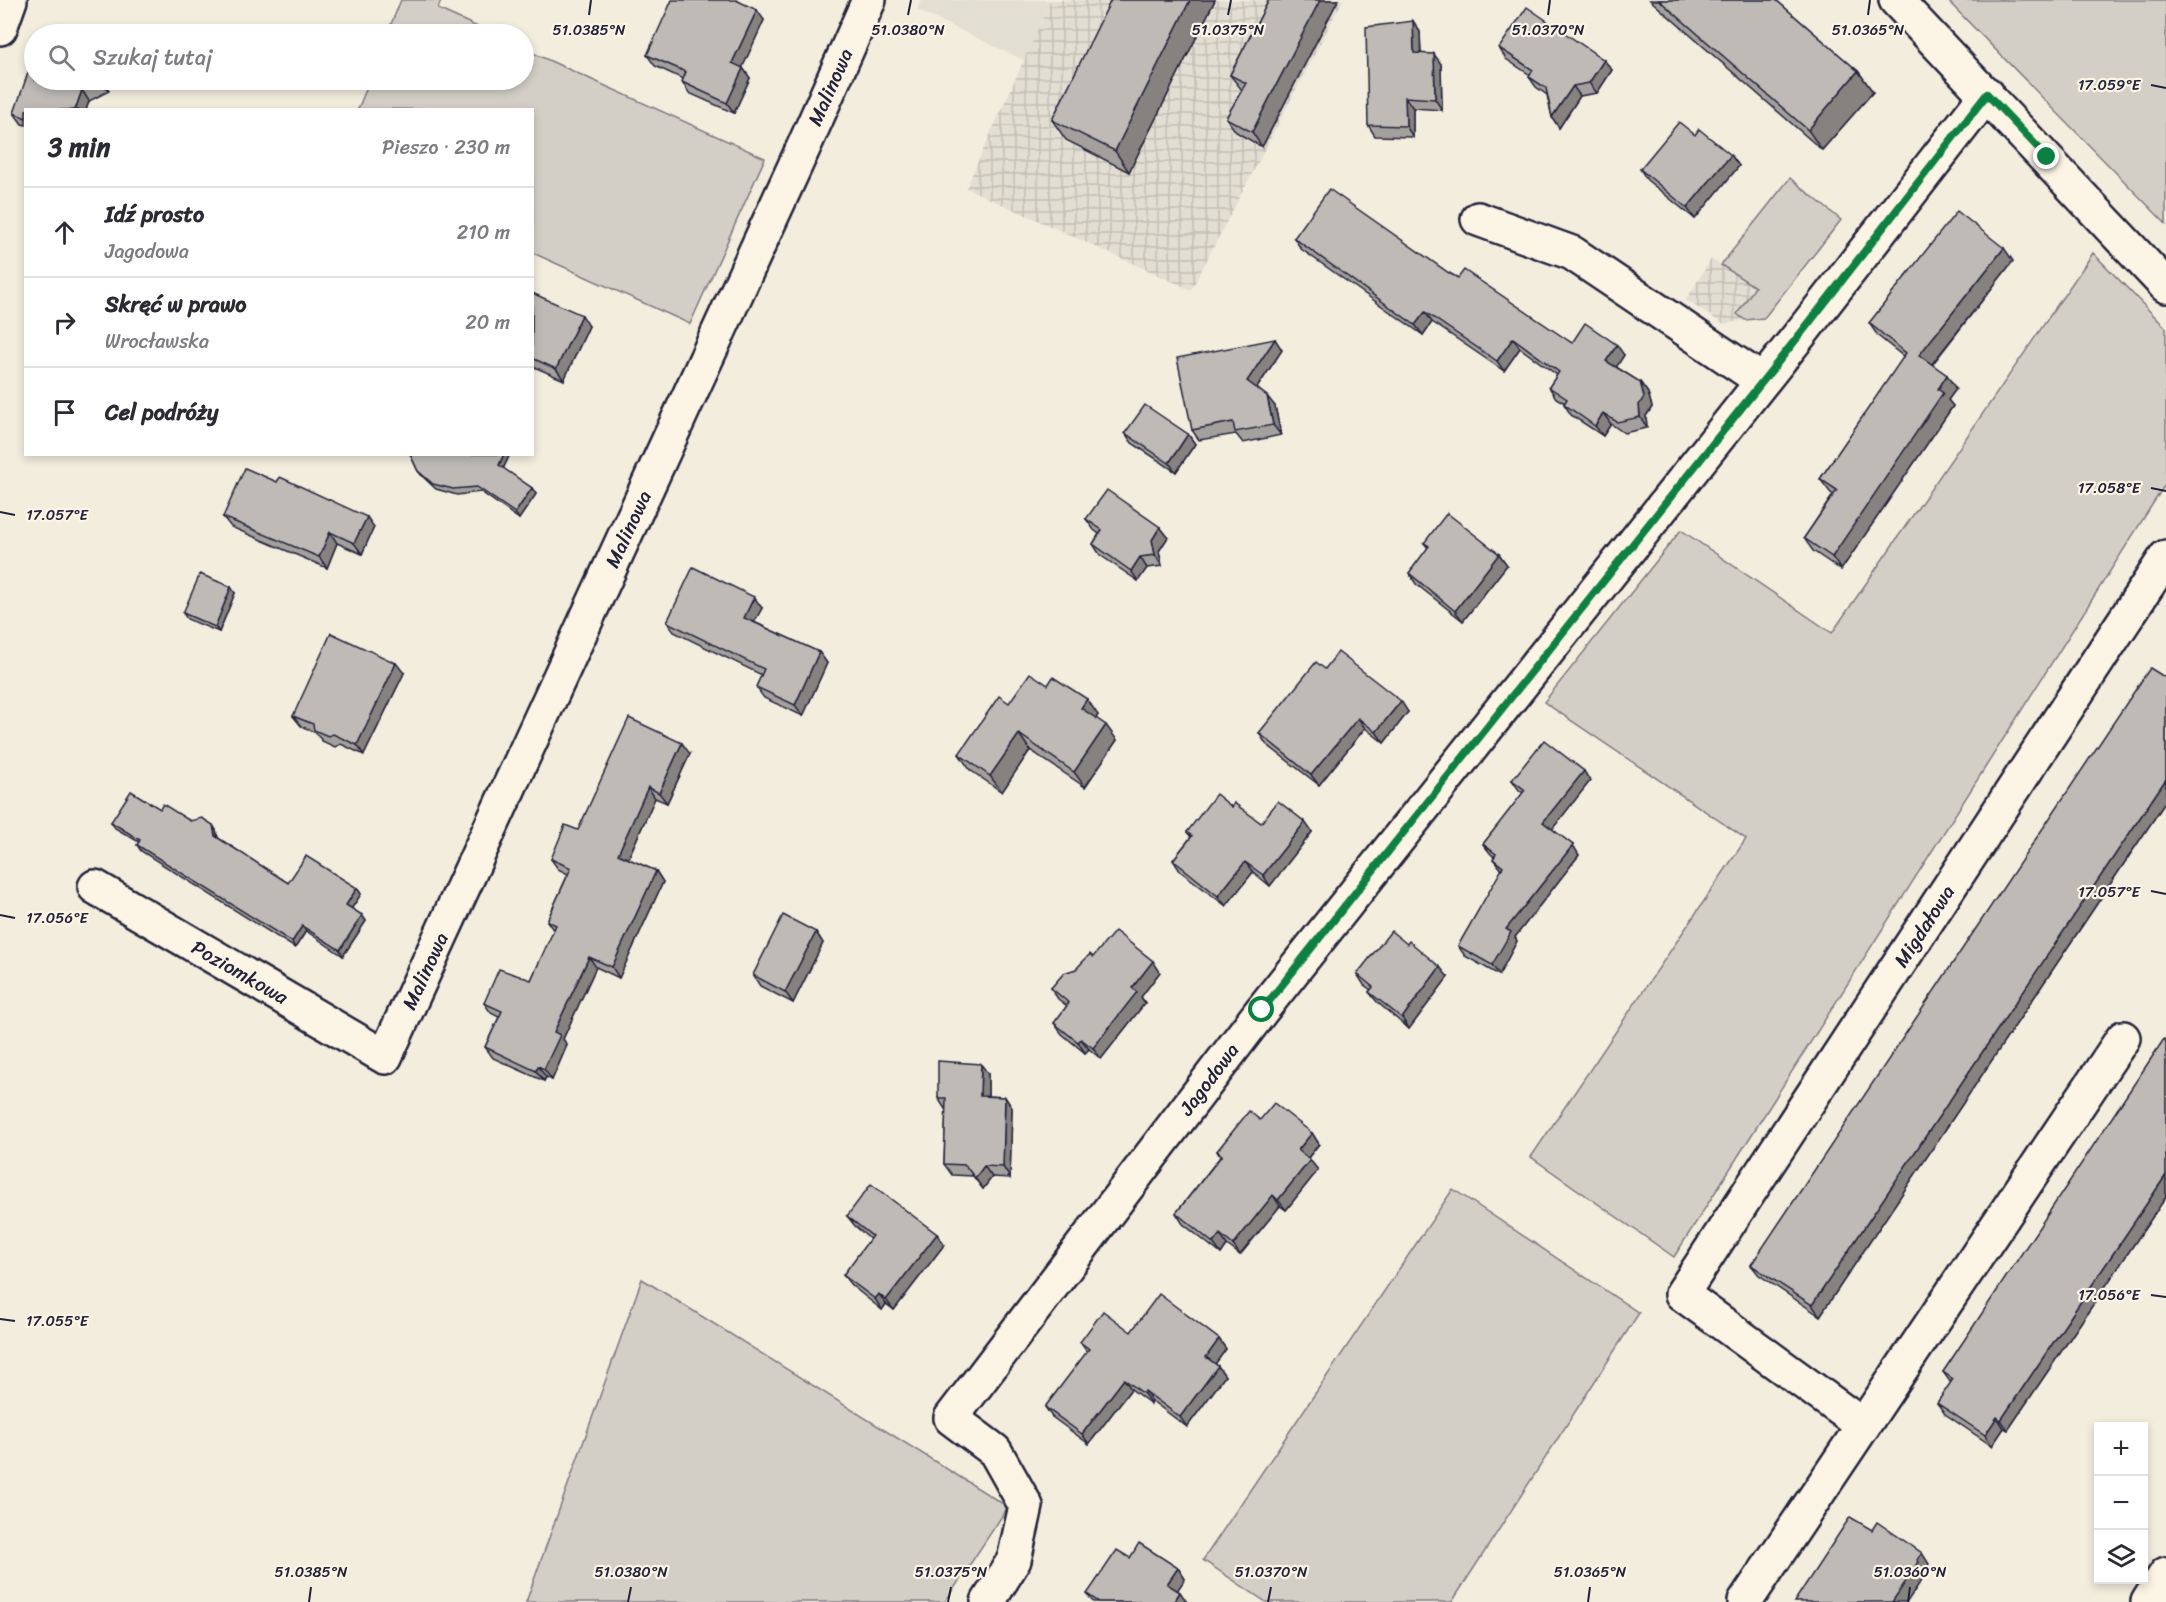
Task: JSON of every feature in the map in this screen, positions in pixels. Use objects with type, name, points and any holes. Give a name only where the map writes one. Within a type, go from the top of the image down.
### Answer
[{"type":"street","points":[[0,28],[10,0]]},
{"type":"street","name":"Malinowa","points":[[386,1058],[806,144],[869,0]]},
{"type":"street","points":[[1896,0],[2166,286]]},
{"type":"street","name":"Jagodowa","points":[[988,1602],[1014,1560],[1026,1506],[995,1451],[951,1418],[1262,1010],[1761,380],[1805,328],[1987,94]]},
{"type":"street","points":[[1478,219],[1572,253],[1761,380]]},
{"type":"street","name":"Migdałowa","points":[[1862,1424],[1682,1294],[2166,557]]},
{"type":"street","name":"Poziomkowa","points":[[94,887],[386,1058]]},
{"type":"street","points":[[1744,1602],[2123,1038]]},
{"type":"street","points":[[2148,1602],[2166,1574]]},
{"type":"shaded area","points":[[401,0],[441,0],[438,9],[471,24],[391,24]]},
{"type":"shaded area","points":[[921,0],[1051,0],[1024,60],[917,10]]},
{"type":"shaded area","points":[[1051,0],[1343,0],[1191,290],[966,188]]},
{"type":"shaded area","points":[[1947,0],[2166,0],[2166,224]]},
{"type":"shaded area","points":[[534,54],[765,158],[690,324],[534,253],[534,108],[358,108],[366,90],[534,90]]},
{"type":"shaded area","points":[[1790,178],[1841,220],[1764,318],[1745,320],[1737,314],[1755,287],[1721,265]]},
{"type":"shaded area","points":[[2093,253],[2166,328],[2166,483],[1674,1257],[1531,1157],[1746,839],[1544,702],[1681,530],[1832,633]]},
{"type":"shaded area","points":[[1711,259],[1755,287],[1738,314],[1745,320],[1723,324],[1686,300]]},
{"type":"shaded area","points":[[1453,1189],[1639,1313],[1452,1602],[1266,1602],[1203,1560]]},
{"type":"shaded area","points":[[642,1279],[1008,1507],[945,1602],[526,1602]]},
{"type":"building","points":[[672,0],[736,0],[757,10],[732,63],[743,68],[727,103],[682,82],[686,72],[647,55]]},
{"type":"building","points":[[1111,0],[1190,0],[1115,151],[1052,120]]},
{"type":"building","points":[[1269,0],[1320,0],[1252,132],[1226,118],[1246,83],[1230,75]]},
{"type":"building","points":[[1659,0],[1776,0],[1858,71],[1808,130]]},
{"type":"building","points":[[1527,7],[1604,60],[1589,83],[1573,86],[1552,117],[1546,88],[1529,77],[1533,70],[1499,48]]},
{"type":"building","points":[[1413,21],[1414,53],[1434,54],[1435,99],[1405,97],[1406,126],[1368,125],[1366,27]]},
{"type":"building","points":[[24,84],[24,90],[82,90],[76,108],[24,108],[24,117],[14,113]]},
{"type":"building","points":[[1679,122],[1695,135],[1699,129],[1731,155],[1687,208],[1640,169]]},
{"type":"building","points":[[1329,189],[1449,273],[1458,278],[1464,270],[1572,343],[1585,323],[1617,345],[1606,361],[1640,382],[1644,397],[1639,405],[1640,417],[1617,422],[1603,413],[1595,426],[1564,404],[1567,399],[1549,387],[1559,372],[1513,338],[1497,361],[1425,312],[1415,325],[1294,238]]},
{"type":"building","points":[[1957,211],[2004,248],[1919,355],[1947,375],[1938,389],[1943,393],[1832,557],[1804,538],[1837,490],[1820,479],[1906,353],[1869,323]]},
{"type":"building","points":[[534,294],[582,315],[556,369],[534,359]]},
{"type":"building","points":[[1275,339],[1247,381],[1267,396],[1273,425],[1235,432],[1233,422],[1192,430],[1177,358]]},
{"type":"building","points":[[1145,405],[1188,434],[1169,463],[1125,433]]},
{"type":"building","points":[[411,456],[503,456],[499,465],[532,488],[515,513],[477,487],[453,489],[433,484],[418,471]]},
{"type":"building","points":[[245,468],[277,482],[280,477],[367,517],[354,543],[330,532],[319,557],[223,517]]},
{"type":"building","points":[[1107,490],[1160,527],[1152,540],[1155,555],[1140,557],[1131,571],[1093,544],[1102,530],[1086,519]]},
{"type":"building","points":[[1447,513],[1499,554],[1455,611],[1409,573],[1429,546],[1424,543]]},
{"type":"building","points":[[693,567],[754,597],[744,618],[819,652],[795,705],[756,687],[764,669],[667,622]]},
{"type":"building","points":[[200,574],[231,587],[215,627],[183,613]]},
{"type":"building","points":[[331,633],[396,663],[357,745],[333,734],[328,736],[314,730],[313,724],[293,716]]},
{"type":"building","points":[[1338,652],[1401,701],[1376,732],[1358,718],[1311,775],[1259,733],[1316,662],[1325,669]]},
{"type":"building","points":[[2150,668],[2166,678],[2166,779],[1812,1305],[1751,1265]]},
{"type":"building","points":[[1030,673],[1048,685],[1053,677],[1087,699],[1081,708],[1106,725],[1074,772],[1019,734],[990,776],[959,754],[999,696],[1009,703]]},
{"type":"building","points":[[629,718],[682,743],[659,793],[648,787],[618,854],[656,871],[612,967],[589,957],[554,1032],[560,1035],[544,1069],[538,1066],[536,1071],[485,1047],[502,1011],[484,1003],[499,969],[531,980],[556,925],[547,921],[571,868],[551,859],[565,825],[578,830]]},
{"type":"building","points":[[1544,740],[1584,771],[1543,822],[1573,845],[1506,929],[1511,932],[1492,965],[1458,946],[1503,867],[1493,859],[1496,854],[1483,844],[1525,790],[1512,780]]},
{"type":"building","points":[[131,791],[160,809],[163,804],[190,821],[202,818],[213,825],[215,836],[288,883],[306,856],[357,888],[346,905],[362,915],[340,950],[302,926],[292,942],[137,845],[140,840],[111,822]]},
{"type":"building","points":[[1216,794],[1232,807],[1234,803],[1261,823],[1278,801],[1305,822],[1263,875],[1245,862],[1218,896],[1173,860],[1192,836],[1187,832]]},
{"type":"building","points":[[783,915],[816,932],[785,992],[753,975]]},
{"type":"building","points":[[1115,931],[1153,961],[1132,988],[1137,992],[1093,1048],[1081,1039],[1078,1042],[1054,1023],[1069,1003],[1051,988],[1064,973],[1076,969],[1090,954],[1093,957]]},
{"type":"building","points":[[1391,931],[1407,944],[1409,941],[1440,967],[1402,1018],[1369,992],[1373,987],[1357,974]]},
{"type":"building","points":[[2164,1039],[2166,1041],[2166,1175],[2001,1420],[1997,1417],[1985,1435],[1937,1403],[1953,1379],[1943,1372]]},
{"type":"building","points":[[938,1061],[981,1064],[980,1096],[1005,1097],[1003,1167],[984,1166],[975,1178],[965,1165],[944,1164],[946,1098],[938,1098]]},
{"type":"building","points":[[1274,1103],[1312,1133],[1298,1150],[1310,1160],[1278,1200],[1273,1195],[1233,1245],[1220,1234],[1213,1243],[1176,1213],[1222,1155],[1217,1151],[1249,1111],[1260,1120]]},
{"type":"building","points":[[871,1184],[937,1234],[886,1300],[879,1294],[875,1299],[843,1275],[872,1236],[847,1216]]},
{"type":"building","points":[[1159,1294],[1219,1339],[1206,1357],[1218,1366],[1180,1417],[1145,1391],[1144,1394],[1124,1379],[1082,1434],[1045,1407],[1089,1349],[1080,1342],[1103,1311],[1131,1332]]},
{"type":"building","points":[[1850,1517],[1872,1530],[1877,1522],[1922,1553],[1917,1560],[1919,1562],[1892,1602],[1794,1602]]},
{"type":"building","points":[[1139,1543],[1178,1568],[1167,1584],[1180,1592],[1174,1602],[1099,1602],[1087,1594],[1117,1550],[1130,1558]]},
{"type":"route","points":[[1262,1010],[1761,380],[1805,328],[1987,94],[2047,157]]}]
